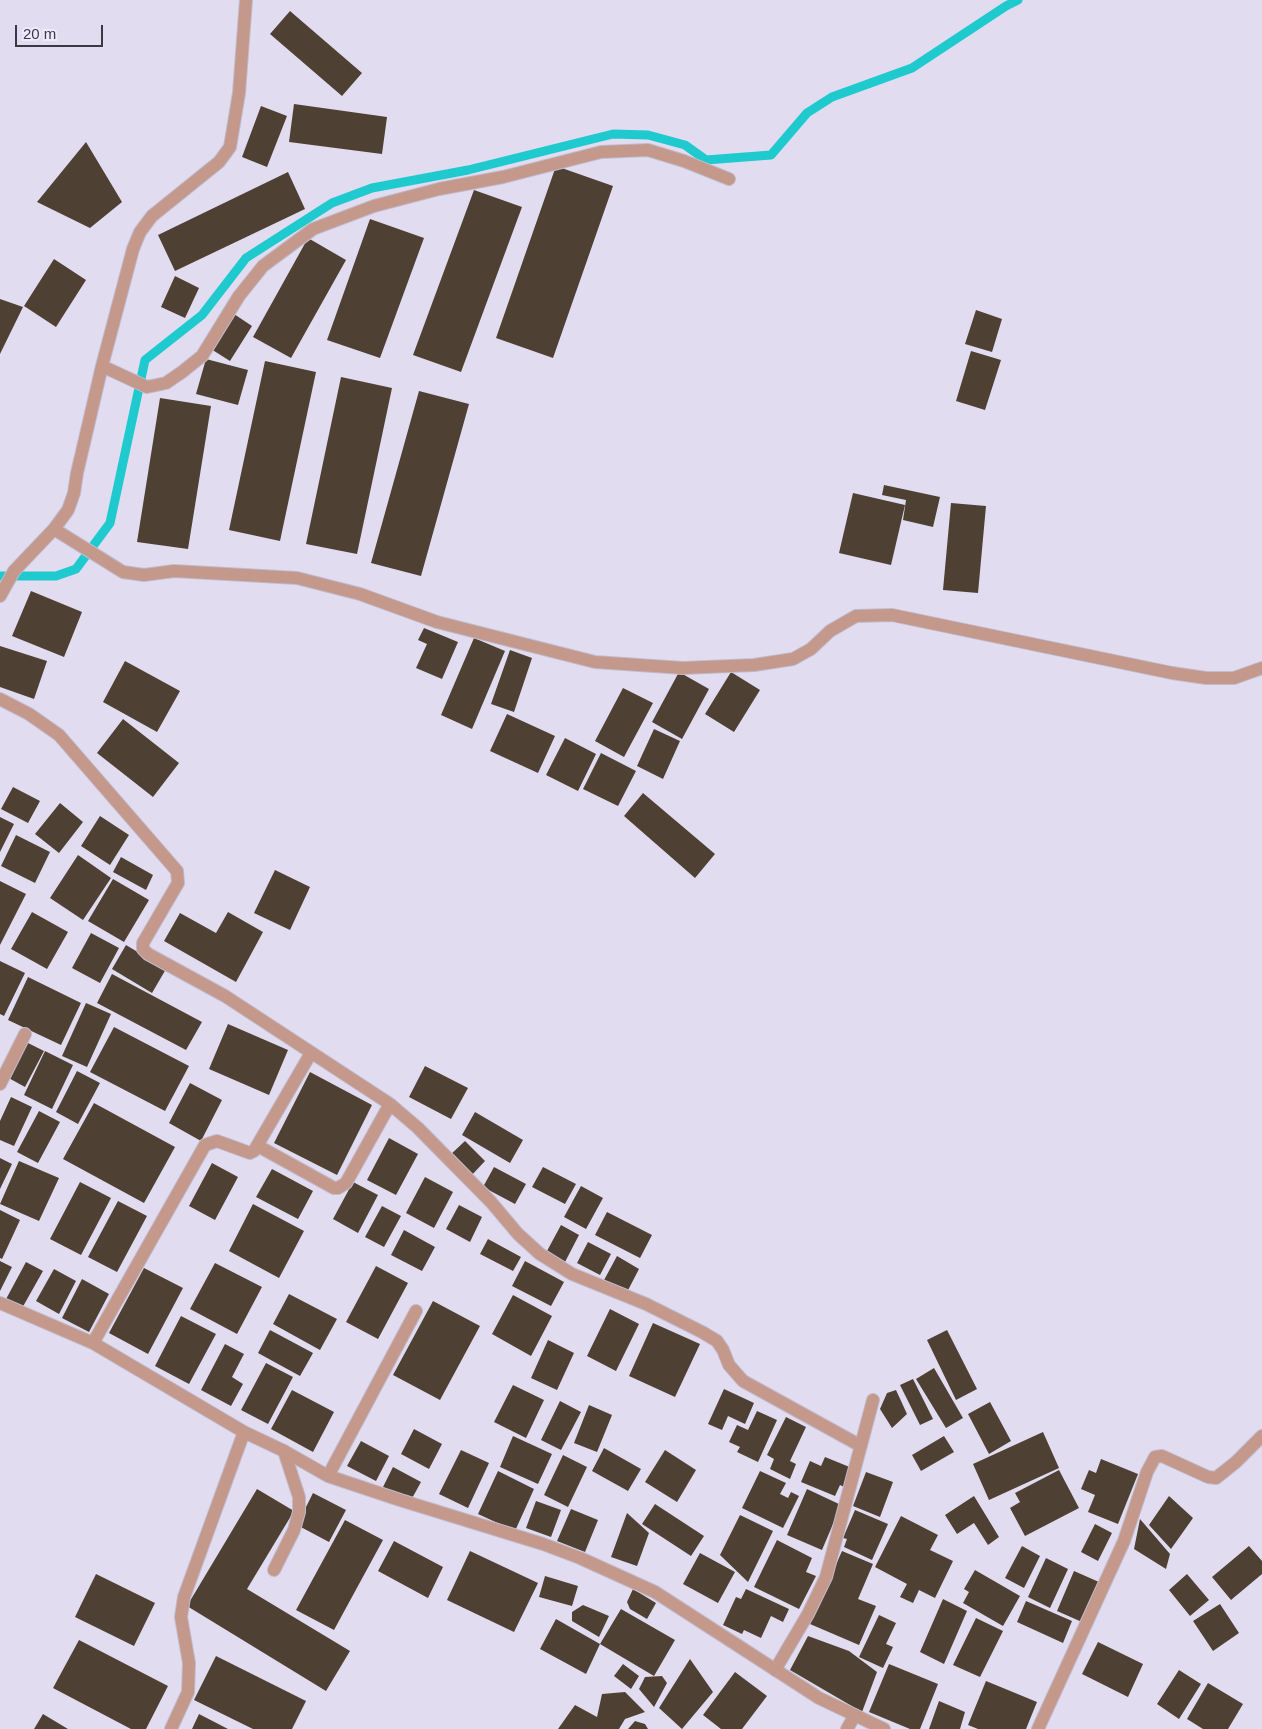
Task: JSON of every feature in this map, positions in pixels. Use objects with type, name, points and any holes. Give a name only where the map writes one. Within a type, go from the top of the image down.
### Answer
[{"type":"street","points":[[0,596],[14,571],[54,529],[68,510],[74,493],[102,366],[133,250],[140,232],[152,216],[220,162],[230,147],[239,93],[246,0]]},
{"type":"street","points":[[102,366],[147,387],[166,382],[202,356],[239,296],[263,266],[313,229],[374,206],[439,189],[504,177],[601,152],[648,150],[684,161],[730,179]]},
{"type":"street","points":[[54,529],[123,572],[144,575],[174,571],[297,578],[360,594],[437,622],[595,662],[683,668],[754,665],[793,659],[811,649],[830,631],[856,616],[892,615],[1172,673],[1206,678],[1234,678],[1262,668]]},
{"type":"street","points":[[0,699],[29,714],[60,734],[177,871],[178,883],[144,942],[143,949],[148,954],[225,996],[390,1104],[418,1128],[491,1202],[518,1234],[540,1254],[572,1274],[646,1304],[702,1332],[717,1341],[729,1365],[743,1380],[861,1446]]},
{"type":"street","points":[[0,1084],[25,1034]]},
{"type":"street","points":[[93,1343],[205,1145],[217,1141],[250,1153],[254,1151],[311,1053]]},
{"type":"street","points":[[258,1146],[334,1188],[338,1188],[346,1183],[390,1104]]},
{"type":"street","points":[[0,1303],[93,1343],[244,1432],[284,1451],[328,1476],[543,1544],[580,1558],[656,1592],[819,1698],[884,1729]]},
{"type":"street","points":[[328,1476],[416,1311]]},
{"type":"street","points":[[775,1670],[808,1614],[826,1577],[873,1400]]},
{"type":"street","points":[[171,1729],[188,1692],[189,1663],[181,1617],[184,1597],[244,1432]]},
{"type":"street","points":[[1038,1729],[1124,1540],[1147,1472],[1155,1457],[1162,1456],[1208,1477],[1216,1478],[1236,1462],[1262,1436]]},
{"type":"street","points":[[274,1570],[294,1530],[300,1512],[299,1497],[284,1451]]},
{"type":"street","points":[[847,1729],[855,1715]]},
{"type":"building","points":[[290,11],[362,73],[342,96],[270,34]]},
{"type":"building","points":[[294,104],[387,117],[382,154],[289,142]]},
{"type":"building","points":[[261,106],[287,116],[267,167],[242,157]]},
{"type":"building","points":[[86,142],[122,202],[90,228],[37,202]]},
{"type":"building","points":[[556,166],[613,186],[553,358],[496,338]]},
{"type":"building","points":[[288,172],[305,209],[175,271],[158,235]]},
{"type":"building","points":[[474,190],[522,207],[461,372],[413,355]]},
{"type":"building","points":[[370,219],[424,238],[380,358],[327,340]]},
{"type":"building","points":[[308,238],[346,260],[291,358],[253,337]]},
{"type":"building","points":[[54,259],[86,280],[56,327],[24,306]]},
{"type":"building","points":[[175,276],[199,288],[185,318],[161,307]]},
{"type":"building","points":[[0,299],[23,307],[0,354]]},
{"type":"building","points":[[976,310],[1002,319],[992,352],[965,344]]},
{"type":"building","points":[[234,314],[252,326],[230,361],[211,349]]},
{"type":"building","points":[[971,351],[1001,360],[985,410],[956,401]]},
{"type":"building","points":[[206,359],[248,370],[238,405],[196,394]]},
{"type":"building","points":[[265,361],[316,372],[280,541],[229,530]]},
{"type":"building","points":[[341,377],[392,388],[357,554],[306,544]]},
{"type":"building","points":[[419,391],[469,404],[421,576],[371,563]]},
{"type":"building","points":[[160,398],[211,406],[188,549],[137,542]]},
{"type":"building","points":[[884,485],[940,497],[933,527],[903,520],[906,500],[882,495]]},
{"type":"building","points":[[853,493],[905,505],[891,565],[839,553]]},
{"type":"building","points":[[951,503],[986,506],[978,593],[943,590]]},
{"type":"building","points":[[31,591],[82,612],[64,657],[12,636]]},
{"type":"building","points":[[424,628],[458,642],[442,679],[416,668],[427,644],[418,640]]},
{"type":"building","points":[[474,638],[505,651],[472,729],[441,715]]},
{"type":"building","points":[[0,646],[47,661],[34,699],[0,687]]},
{"type":"building","points":[[510,650],[532,658],[514,712],[491,704]]},
{"type":"building","points":[[125,661],[180,691],[157,732],[103,702]]},
{"type":"building","points":[[679,672],[709,689],[682,739],[652,722]]},
{"type":"building","points":[[731,672],[760,690],[734,732],[705,714]]},
{"type":"building","points":[[623,688],[653,703],[624,757],[595,741]]},
{"type":"building","points":[[507,714],[555,736],[538,773],[490,751]]},
{"type":"building","points":[[123,719],[179,763],[153,797],[97,753]]},
{"type":"building","points":[[654,729],[680,741],[663,779],[637,766]]},
{"type":"building","points":[[565,738],[596,754],[578,791],[546,775]]},
{"type":"building","points":[[601,753],[636,771],[618,806],[583,789]]},
{"type":"building","points":[[13,787],[40,801],[28,823],[1,809]]},
{"type":"building","points":[[643,793],[715,854],[695,878],[624,816]]},
{"type":"building","points":[[60,803],[83,822],[59,853],[35,834]]},
{"type":"building","points":[[100,816],[129,835],[110,865],[81,846]]},
{"type":"building","points":[[0,817],[14,824],[0,852]]},
{"type":"building","points":[[16,835],[50,852],[35,883],[1,866]]},
{"type":"building","points":[[78,855],[111,878],[83,920],[50,898]]},
{"type":"building","points":[[121,857],[153,875],[146,890],[113,872]]},
{"type":"building","points":[[275,870],[310,887],[290,930],[254,913]]},
{"type":"building","points":[[113,879],[149,900],[124,942],[88,921]]},
{"type":"building","points":[[0,881],[26,894],[0,945]]},
{"type":"building","points":[[32,912],[68,932],[47,969],[11,949]]},
{"type":"building","points":[[228,912],[263,932],[236,982],[164,941],[180,913],[216,933]]},
{"type":"building","points":[[91,933],[119,948],[100,983],[72,968]]},
{"type":"building","points":[[126,945],[166,969],[152,993],[112,969]]},
{"type":"building","points":[[0,961],[25,973],[4,1016],[0,1014]]},
{"type":"building","points":[[112,974],[202,1022],[186,1050],[97,1003]]},
{"type":"building","points":[[28,977],[81,1003],[61,1045],[8,1020]]},
{"type":"building","points":[[86,1003],[111,1014],[87,1067],[62,1056]]},
{"type":"building","points":[[228,1024],[288,1050],[269,1095],[209,1069]]},
{"type":"building","points":[[114,1027],[189,1066],[165,1111],[90,1072]]},
{"type":"building","points":[[24,1041],[44,1051],[25,1087],[5,1076]]},
{"type":"building","points":[[45,1051],[73,1065],[52,1109],[24,1095]]},
{"type":"building","points":[[425,1066],[468,1088],[451,1119],[409,1097]]},
{"type":"building","points":[[77,1071],[100,1083],[78,1124],[56,1112]]},
{"type":"building","points":[[310,1072],[372,1105],[337,1175],[274,1143]]},
{"type":"building","points":[[190,1083],[222,1100],[201,1141],[169,1123]]},
{"type":"building","points":[[11,1097],[32,1107],[14,1146],[0,1140],[0,1121]]},
{"type":"building","points":[[94,1103],[175,1147],[144,1203],[63,1159]]},
{"type":"building","points":[[39,1111],[60,1122],[38,1163],[17,1152]]},
{"type":"building","points":[[475,1112],[523,1140],[510,1163],[462,1135]]},
{"type":"building","points":[[389,1138],[418,1154],[396,1195],[367,1180]]},
{"type":"building","points":[[465,1141],[485,1161],[470,1177],[449,1156]]},
{"type":"building","points":[[0,1158],[12,1164],[0,1189]]},
{"type":"building","points":[[19,1161],[59,1178],[39,1221],[0,1204]]},
{"type":"building","points":[[212,1163],[238,1177],[215,1220],[189,1206]]},
{"type":"building","points":[[494,1167],[526,1184],[515,1204],[483,1187]]},
{"type":"building","points":[[543,1167],[576,1184],[565,1204],[532,1187]]},
{"type":"building","points":[[272,1169],[313,1191],[298,1219],[256,1197]]},
{"type":"building","points":[[425,1177],[453,1192],[434,1228],[406,1213]]},
{"type":"building","points":[[80,1182],[111,1198],[81,1255],[50,1239]]},
{"type":"building","points":[[353,1182],[378,1195],[358,1233],[333,1219]]},
{"type":"building","points":[[581,1186],[603,1198],[586,1229],[564,1217]]},
{"type":"building","points":[[118,1201],[147,1216],[117,1272],[88,1257]]},
{"type":"building","points":[[253,1204],[304,1231],[279,1278],[229,1251]]},
{"type":"building","points":[[459,1205],[482,1217],[470,1242],[446,1229]]},
{"type":"building","points":[[382,1206],[401,1216],[384,1247],[365,1237]]},
{"type":"building","points":[[0,1210],[20,1220],[2,1259],[0,1258]]},
{"type":"building","points":[[607,1212],[652,1235],[640,1258],[595,1235]]},
{"type":"building","points":[[561,1225],[579,1235],[565,1262],[547,1251]]},
{"type":"building","points":[[404,1230],[435,1247],[422,1271],[391,1255]]},
{"type":"building","points":[[488,1239],[521,1257],[513,1271],[480,1254]]},
{"type":"building","points":[[588,1242],[611,1254],[600,1275],[577,1263]]},
{"type":"building","points":[[617,1256],[639,1269],[626,1294],[603,1282]]},
{"type":"building","points":[[0,1261],[12,1267],[0,1291]]},
{"type":"building","points":[[525,1261],[564,1282],[551,1306],[512,1286]]},
{"type":"building","points":[[26,1262],[43,1271],[21,1310],[5,1301]]},
{"type":"building","points":[[215,1263],[262,1287],[237,1334],[190,1309]]},
{"type":"building","points":[[376,1266],[408,1283],[378,1339],[346,1322]]},
{"type":"building","points":[[144,1268],[183,1288],[148,1354],[109,1333]]},
{"type":"building","points":[[54,1269],[76,1281],[59,1314],[36,1301]]},
{"type":"building","points":[[82,1279],[109,1294],[89,1332],[62,1318]]},
{"type":"building","points":[[289,1294],[337,1319],[320,1350],[273,1324]]},
{"type":"building","points":[[513,1295],[552,1316],[531,1356],[492,1334]]},
{"type":"building","points":[[433,1301],[480,1326],[440,1400],[393,1375]]},
{"type":"building","points":[[610,1309],[639,1324],[616,1371],[587,1356]]},
{"type":"building","points":[[181,1316],[216,1334],[189,1384],[155,1366]]},
{"type":"building","points":[[653,1323],[700,1344],[675,1397],[629,1376]]},
{"type":"building","points":[[270,1330],[313,1353],[300,1376],[258,1353]]},
{"type":"building","points":[[947,1330],[977,1389],[956,1400],[927,1340]]},
{"type":"building","points":[[548,1340],[574,1353],[557,1390],[531,1378]]},
{"type":"building","points":[[225,1344],[244,1354],[232,1377],[243,1384],[231,1406],[201,1390]]},
{"type":"building","points":[[266,1363],[293,1377],[268,1424],[241,1410]]},
{"type":"building","points":[[934,1368],[963,1418],[946,1428],[916,1379]]},
{"type":"building","points":[[913,1379],[933,1419],[920,1425],[900,1385]]},
{"type":"building","points":[[513,1385],[544,1400],[526,1438],[494,1422]]},
{"type":"building","points":[[724,1389],[754,1403],[745,1424],[728,1416],[722,1430],[708,1424]]},
{"type":"building","points":[[292,1390],[334,1412],[313,1452],[271,1429]]},
{"type":"building","points":[[896,1390],[907,1414],[892,1428],[880,1409],[887,1393]]},
{"type":"building","points":[[560,1401],[581,1412],[561,1450],[541,1440]]},
{"type":"building","points":[[990,1402],[1011,1441],[989,1454],[968,1414]]},
{"type":"building","points":[[589,1405],[612,1415],[597,1452],[574,1443]]},
{"type":"building","points":[[757,1411],[777,1420],[758,1462],[737,1452],[740,1447],[729,1442],[737,1425],[748,1430]]},
{"type":"building","points":[[786,1417],[806,1427],[790,1461],[796,1464],[790,1479],[770,1469],[774,1459],[767,1455]]},
{"type":"building","points":[[414,1429],[442,1444],[429,1469],[401,1454]]},
{"type":"building","points":[[1043,1432],[1059,1468],[989,1500],[973,1464]]},
{"type":"building","points":[[513,1436],[552,1454],[538,1484],[500,1467]]},
{"type":"building","points":[[944,1436],[954,1452],[921,1471],[912,1455]]},
{"type":"building","points":[[361,1441],[389,1456],[376,1481],[347,1466]]},
{"type":"building","points":[[604,1448],[641,1469],[628,1491],[592,1471]]},
{"type":"building","points":[[461,1450],[489,1463],[468,1508],[439,1494]]},
{"type":"building","points":[[665,1450],[696,1470],[677,1502],[645,1482]]},
{"type":"building","points":[[563,1455],[587,1467],[568,1507],[544,1495]]},
{"type":"building","points":[[825,1457],[852,1468],[844,1487],[840,1485],[835,1496],[801,1482],[810,1461],[821,1466]]},
{"type":"building","points":[[1101,1459],[1138,1474],[1118,1524],[1088,1512],[1095,1495],[1081,1489],[1089,1470],[1096,1473]]},
{"type":"building","points":[[393,1467],[421,1482],[410,1502],[383,1487]]},
{"type":"building","points":[[1059,1470],[1079,1508],[1025,1536],[1010,1508],[1020,1502],[1015,1493]]},
{"type":"building","points":[[498,1471],[534,1489],[515,1531],[478,1514]]},
{"type":"building","points":[[760,1471],[786,1483],[780,1494],[788,1498],[791,1492],[799,1496],[783,1528],[742,1508]]},
{"type":"building","points":[[866,1472],[893,1482],[880,1517],[853,1506]]},
{"type":"building","points":[[257,1489],[294,1511],[247,1589],[350,1651],[326,1691],[187,1606]]},
{"type":"building","points":[[807,1489],[841,1505],[822,1550],[787,1535]]},
{"type":"building","points":[[313,1493],[346,1510],[329,1542],[297,1525]]},
{"type":"building","points":[[974,1496],[999,1537],[988,1545],[974,1523],[957,1534],[945,1515]]},
{"type":"building","points":[[1169,1496],[1193,1518],[1171,1549],[1149,1525]]},
{"type":"building","points":[[536,1501],[561,1510],[551,1537],[526,1528]]},
{"type":"building","points":[[655,1504],[704,1536],[691,1556],[642,1524]]},
{"type":"building","points":[[571,1509],[598,1520],[585,1552],[557,1541]]},
{"type":"building","points":[[855,1510],[888,1524],[872,1560],[844,1547],[847,1539],[843,1538]]},
{"type":"building","points":[[627,1513],[649,1533],[637,1566],[611,1557]]},
{"type":"building","points":[[740,1515],[773,1531],[748,1582],[720,1555]]},
{"type":"building","points":[[901,1516],[938,1535],[930,1550],[953,1561],[935,1598],[919,1590],[913,1603],[900,1597],[907,1584],[875,1567]]},
{"type":"building","points":[[1140,1519],[1170,1554],[1166,1569],[1134,1549]]},
{"type":"building","points":[[345,1520],[383,1540],[334,1630],[296,1610]]},
{"type":"building","points":[[1095,1524],[1112,1533],[1098,1561],[1081,1552]]},
{"type":"building","points":[[777,1540],[812,1558],[806,1572],[816,1576],[799,1609],[754,1587]]},
{"type":"building","points":[[394,1541],[443,1567],[428,1598],[378,1571]]},
{"type":"building","points":[[1022,1546],[1040,1556],[1024,1588],[1005,1578]]},
{"type":"building","points":[[1249,1546],[1262,1561],[1262,1574],[1231,1600],[1212,1577]]},
{"type":"building","points":[[470,1551],[538,1583],[514,1632],[447,1600]]},
{"type":"building","points":[[842,1551],[873,1564],[858,1599],[876,1606],[859,1645],[810,1624]]},
{"type":"building","points":[[700,1553],[735,1572],[718,1603],[683,1584]]},
{"type":"building","points":[[1046,1558],[1068,1569],[1050,1608],[1028,1597]]},
{"type":"building","points":[[975,1570],[1020,1596],[1003,1626],[963,1603],[969,1592],[964,1589]]},
{"type":"building","points":[[1074,1571],[1099,1582],[1082,1622],[1057,1611]]},
{"type":"building","points":[[96,1574],[155,1603],[134,1646],[75,1617]]},
{"type":"building","points":[[1187,1574],[1209,1600],[1190,1616],[1169,1590]]},
{"type":"building","points":[[545,1576],[578,1586],[572,1606],[539,1597]]},
{"type":"building","points":[[633,1589],[656,1603],[647,1619],[630,1609],[627,1602]]},
{"type":"building","points":[[746,1589],[789,1609],[783,1622],[771,1616],[761,1638],[744,1630],[742,1634],[723,1625],[736,1597],[741,1599]]},
{"type":"building","points":[[943,1599],[967,1611],[944,1664],[920,1652]]},
{"type":"building","points":[[1026,1601],[1072,1621],[1063,1643],[1017,1622]]},
{"type":"building","points":[[1220,1604],[1239,1633],[1213,1651],[1193,1621]]},
{"type":"building","points":[[583,1605],[609,1616],[599,1637],[572,1621],[572,1612]]},
{"type":"building","points":[[621,1609],[675,1640],[654,1676],[600,1644]]},
{"type":"building","points":[[879,1615],[896,1623],[886,1644],[893,1647],[883,1668],[859,1657]]},
{"type":"building","points":[[976,1618],[1003,1631],[980,1677],[953,1665]]},
{"type":"building","points":[[556,1619],[600,1644],[586,1674],[540,1649]]},
{"type":"building","points":[[808,1636],[849,1651],[877,1672],[862,1712],[790,1670]]},
{"type":"building","points":[[79,1640],[168,1686],[146,1729],[131,1729],[53,1688]]},
{"type":"building","points":[[1098,1642],[1143,1664],[1128,1697],[1082,1674]]},
{"type":"building","points":[[216,1656],[306,1701],[292,1729],[253,1729],[194,1700]]},
{"type":"building","points":[[690,1659],[713,1692],[682,1729],[659,1708]]},
{"type":"building","points":[[623,1664],[639,1676],[631,1689],[614,1676]]},
{"type":"building","points":[[889,1664],[938,1684],[920,1729],[910,1729],[869,1712]]},
{"type":"building","points":[[1179,1670],[1201,1684],[1179,1719],[1157,1704]]},
{"type":"building","points":[[735,1672],[767,1696],[742,1729],[721,1729],[703,1715]]},
{"type":"building","points":[[662,1676],[667,1683],[654,1707],[639,1689],[645,1677]]},
{"type":"building","points":[[986,1681],[1037,1702],[1026,1729],[978,1729],[968,1725]]},
{"type":"building","points":[[1208,1683],[1243,1704],[1228,1729],[1203,1729],[1187,1719]]},
{"type":"building","points":[[625,1692],[645,1712],[625,1719],[619,1729],[558,1729],[575,1705],[597,1717],[602,1694]]},
{"type":"building","points":[[939,1701],[965,1712],[960,1729],[929,1729]]},
{"type":"building","points":[[43,1714],[68,1729],[34,1729]]},
{"type":"building","points":[[199,1714],[228,1729],[192,1729]]},
{"type":"building","points":[[635,1721],[645,1724],[648,1729],[628,1729]]},
{"type":"waterway","points":[[0,576],[56,576],[76,569],[110,523],[145,360],[202,315],[246,258],[332,203],[372,188],[468,170],[613,134],[648,135],[685,145],[706,160],[771,155],[807,113],[832,97],[912,68],[1018,0]]}]
